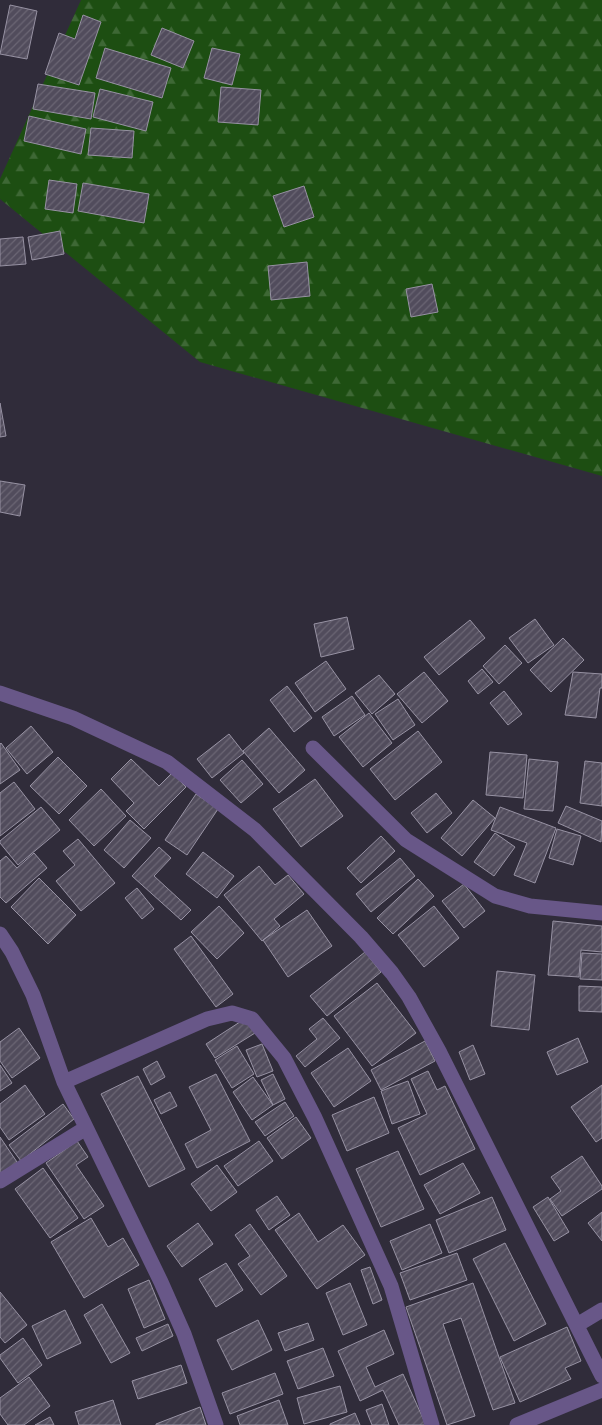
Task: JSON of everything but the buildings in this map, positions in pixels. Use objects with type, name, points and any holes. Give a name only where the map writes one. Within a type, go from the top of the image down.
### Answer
[{"type":"street","points":[[0,693],[73,718],[167,762],[255,830],[361,937],[392,972],[410,997],[440,1053],[602,1376]]},
{"type":"street","points":[[313,748],[406,840],[495,896],[530,906],[602,913]]},
{"type":"street","points":[[0,934],[12,952],[33,995],[64,1082],[161,1282],[184,1334],[216,1425]]},
{"type":"street","points":[[64,1082],[207,1019],[232,1013],[252,1019],[284,1058],[316,1118],[391,1286],[432,1425]]},
{"type":"street","points":[[0,1181],[86,1128]]},
{"type":"street","points":[[577,1325],[602,1310]]},
{"type":"street","points":[[517,1425],[602,1390]]},
{"type":"green space","points":[[81,0],[602,0],[602,476],[200,362],[0,199],[0,179]]}]
